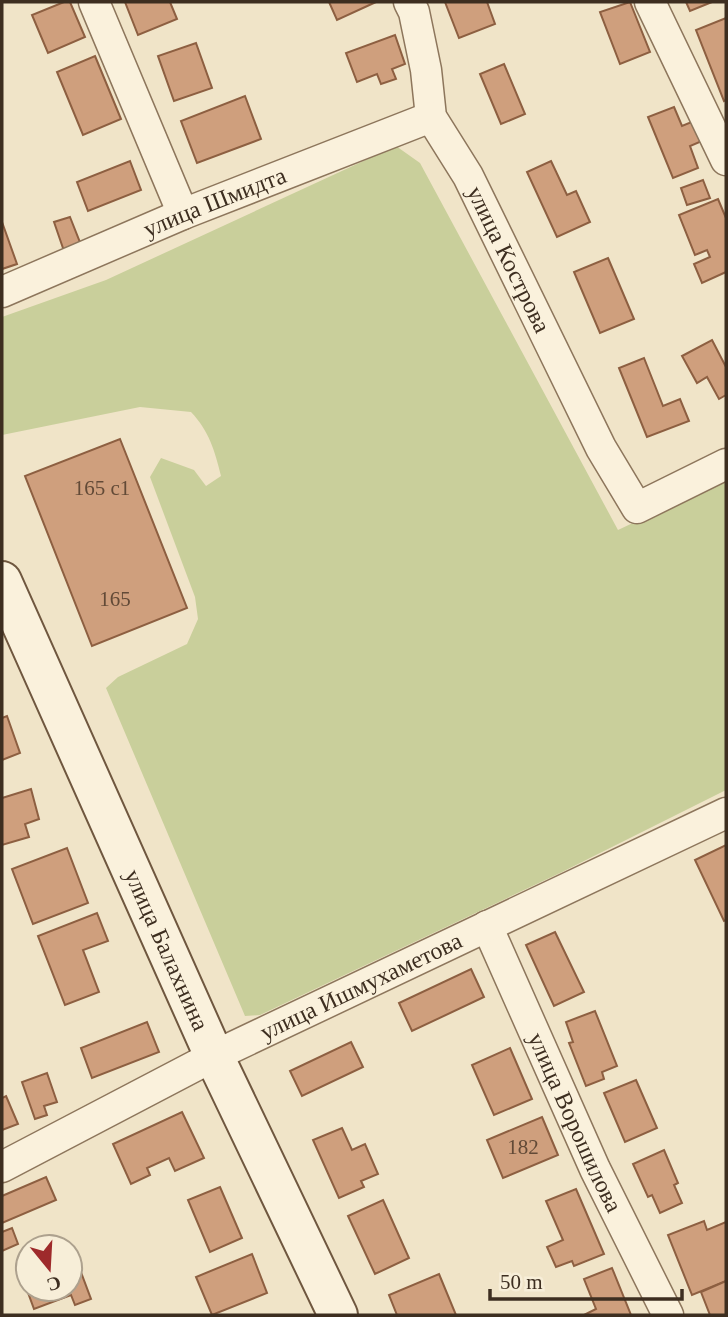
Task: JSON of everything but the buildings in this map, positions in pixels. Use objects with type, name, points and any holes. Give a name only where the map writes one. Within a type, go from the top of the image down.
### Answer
[{"type":"street","points":[[94,2],[183,214]]},
{"type":"street","name":"улица Кострова","points":[[409,2],[414,12],[426,70],[431,117],[468,176],[601,448],[637,508],[726,464]]},
{"type":"street","points":[[650,2],[726,159]]},
{"type":"street","name":"улица Шмидта","points":[[2,292],[183,214],[431,117]]},
{"type":"street","name":"улица Балахнина","points":[[2,581],[214,1056],[338,1315]]},
{"type":"street","name":"улица Ишмухаметова","points":[[2,1167],[214,1056],[726,813]]},
{"type":"street","name":"улица Ворошилова","points":[[487,926],[595,1169],[668,1315]]},
{"type":"green space","points":[[396,146],[420,163],[618,530],[726,479],[726,790],[560,873],[260,1015],[245,1016],[106,688],[118,677],[187,644],[198,619],[195,597],[150,477],[161,458],[194,470],[206,486],[221,476],[214,450],[207,434],[191,412],[140,407],[2,435],[2,317],[106,280]]}]
